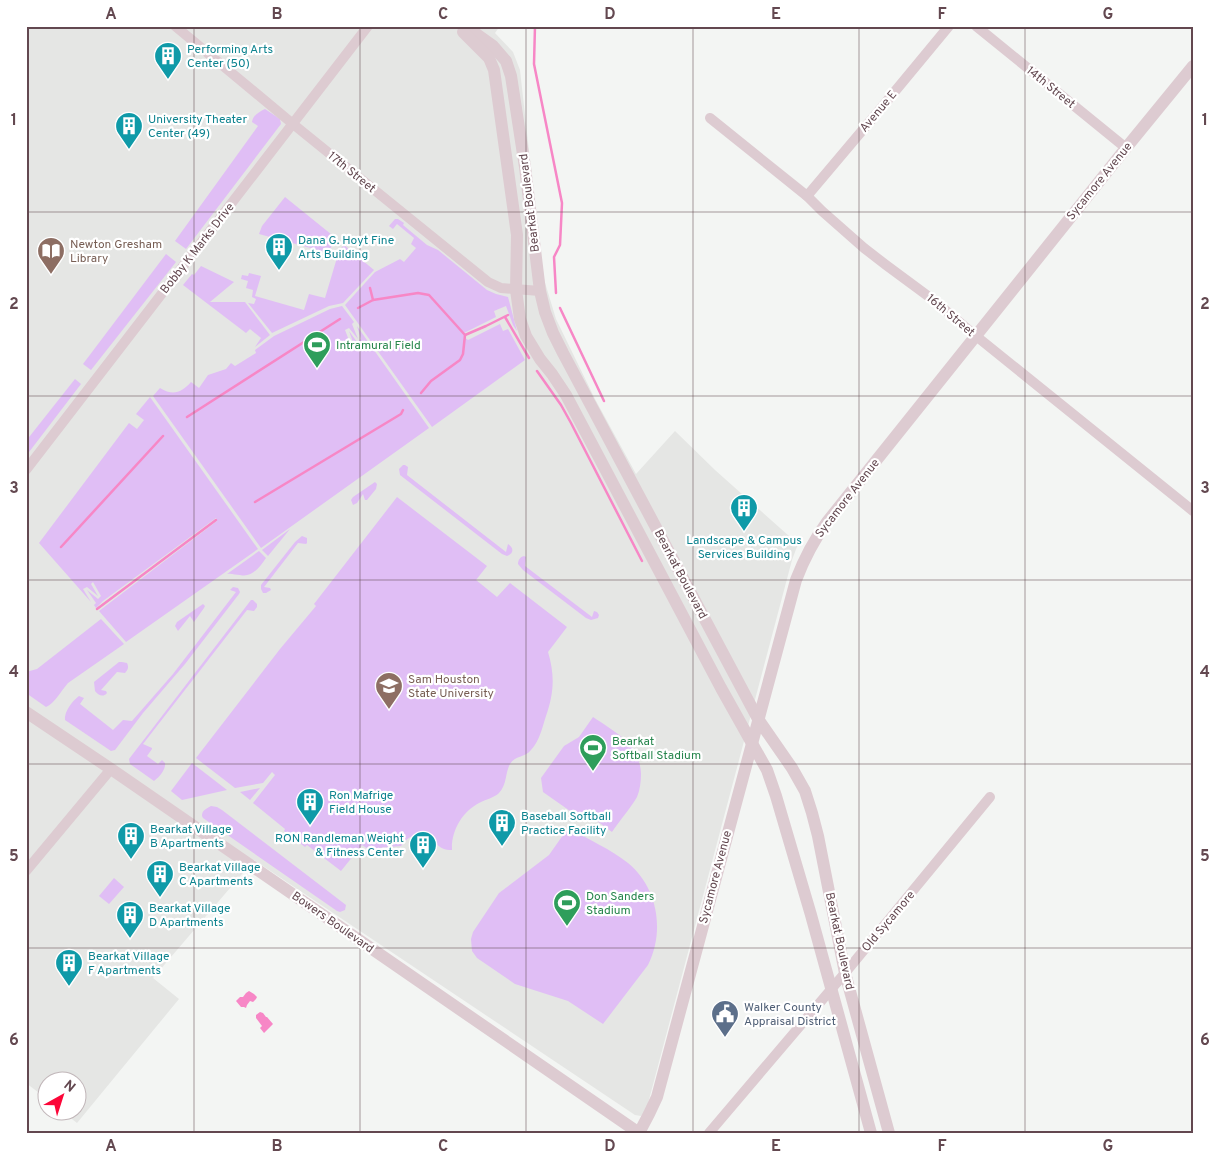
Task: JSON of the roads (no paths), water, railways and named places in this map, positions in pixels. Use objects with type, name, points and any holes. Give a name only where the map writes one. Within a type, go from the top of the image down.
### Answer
[{"type":"street","name":"17th Street","points":[[175,26],[488,282],[501,288],[540,291]]},
{"type":"street","name":"Bobby K Marks Drive","points":[[26,470],[368,26]]},
{"type":"street","name":"Bearkat Boulevard","points":[[458,26],[489,58],[494,70],[517,235],[516,290],[520,319],[526,336],[566,395],[767,770],[832,987],[871,1133]]},
{"type":"street","name":"Bearkat Boulevard","points":[[465,26],[493,46],[506,61],[511,76],[525,167],[540,291],[553,333],[758,719],[805,790],[820,846],[845,972],[889,1133]]},
{"type":"street","name":"Avenue E","points":[[807,196],[949,26]]},
{"type":"street","name":"14th Street","points":[[976,26],[1126,148]]},
{"type":"street","name":"Sycamore Avenue","points":[[639,1133],[657,1096],[796,580],[804,559],[827,522],[1193,66]]},
{"type":"street","name":"16th Street","points":[[710,118],[807,196],[822,212],[864,248],[932,299],[1193,511]]},
{"type":"street","name":"Bowers Boulevard","points":[[26,712],[639,1133]]},
{"type":"street","points":[[26,871],[111,769]]},
{"type":"street","name":"Old Sycamore","points":[[709,1133],[990,797]]},
{"type":"waterway","points":[[535,26],[534,64],[562,203],[560,245],[554,257],[556,293]]},
{"type":"waterway","points":[[370,288],[373,300]]},
{"type":"waterway","points":[[358,308],[373,300],[418,293],[429,295],[465,335],[463,354],[460,360],[431,381],[421,393]]},
{"type":"waterway","points":[[560,308],[604,401]]},
{"type":"waterway","points":[[465,335],[508,315]]},
{"type":"waterway","points":[[505,317],[529,358]]},
{"type":"waterway","points":[[187,417],[340,319]]},
{"type":"waterway","points":[[537,371],[571,423],[642,561]]},
{"type":"waterway","points":[[255,502],[401,414],[403,410]]},
{"type":"waterway","points":[[61,547],[163,436]]},
{"type":"waterway","points":[[97,609],[216,520]]},
{"type":"place","name":"Performing Arts Center (50)","points":[[168,80]]},
{"type":"place","name":"University Theater Center (49)","points":[[129,150]]},
{"type":"place","name":"Dana G. Hoyt Fine Arts Building","points":[[279,271]]},
{"type":"place","name":"Newton Gresham Library","points":[[51,275]]},
{"type":"place","name":"Intramural Field","points":[[317,369]]},
{"type":"place","name":"Landscape & Campus Services Building","points":[[744,532]]},
{"type":"place","name":"Sam Houston State University","points":[[389,710]]},
{"type":"place","name":"Bearkat Softball Stadium","points":[[593,772]]},
{"type":"place","name":"Ron Mafrige Field House","points":[[310,826]]},
{"type":"place","name":"Baseball Softball Practice Facility","points":[[502,847]]},
{"type":"place","name":"Bearkat Village B Apartments","points":[[131,860]]},
{"type":"place","name":"RON Randleman Weight & Fitness Center","points":[[423,869]]},
{"type":"place","name":"Bearkat Village C Apartments","points":[[160,898]]},
{"type":"place","name":"Don Sanders Stadium","points":[[567,927]]},
{"type":"place","name":"Bearkat Village D Apartments","points":[[130,939]]},
{"type":"place","name":"Bearkat Village F Apartments","points":[[69,987]]},
{"type":"place","name":"Walker County Appraisal District","points":[[725,1038]]}]
